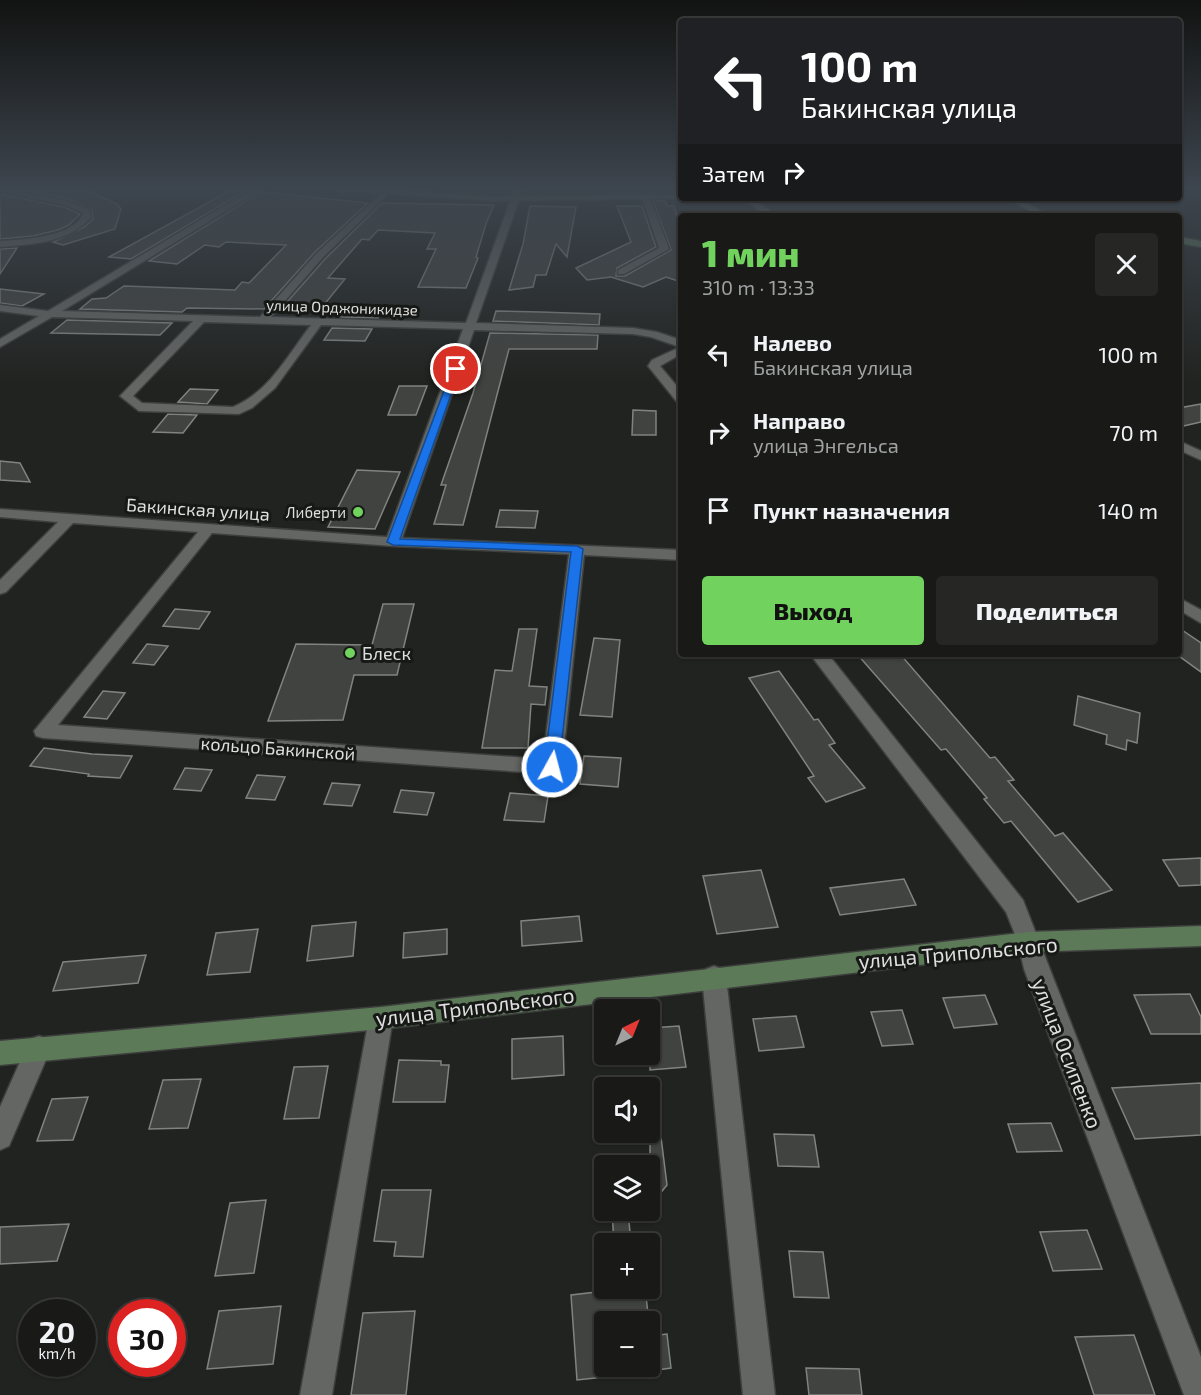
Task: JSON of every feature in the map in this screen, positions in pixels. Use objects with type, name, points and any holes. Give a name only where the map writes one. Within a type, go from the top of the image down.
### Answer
[{"type":"street","points":[[0,344],[151,253]]},
{"type":"street","points":[[263,320],[322,253]]},
{"type":"street","points":[[393,542],[497,253]]},
{"type":"street","points":[[621,272],[656,253]]},
{"type":"street","name":"улица Орджоникидзе","points":[[0,308],[49,314],[633,331],[653,334],[678,343]]},
{"type":"street","points":[[202,318],[126,396],[139,407],[235,411],[246,408],[264,395],[318,322]]},
{"type":"street","points":[[678,351],[656,362],[654,366],[678,395]]},
{"type":"street","points":[[1182,446],[1201,456]]},
{"type":"street","name":"Бакинская улица","points":[[0,513],[393,542],[678,555]]},
{"type":"street","points":[[0,589],[69,519]]},
{"type":"street","name":"кольцо Бакинской","points":[[207,530],[43,731],[552,767],[577,549]]},
{"type":"street","points":[[1182,605],[1201,618]]},
{"type":"street","name":"улица Осипенко","points":[[821,657],[1015,907],[1029,942],[1036,969],[1200,1395]]},
{"type":"street","name":"улица Трипольского","points":[[0,1053],[381,1018],[714,977],[1029,942],[1201,936]]},
{"type":"street","points":[[714,977],[759,1395]]},
{"type":"street","points":[[316,1395],[381,1018]]},
{"type":"street","points":[[0,1137],[39,1048]]},
{"type":"building","points":[[0,253],[14,253],[0,274]]},
{"type":"building","points":[[116,253],[141,253],[131,259],[109,257]]},
{"type":"building","points":[[162,253],[193,253],[177,264],[149,261]]},
{"type":"building","points":[[278,253],[314,253],[264,309],[187,308],[182,312],[80,309],[92,299],[106,298],[124,286],[235,290],[242,282],[249,283]]},
{"type":"building","points":[[331,253],[350,253],[328,278],[345,279],[319,311],[280,310]]},
{"type":"building","points":[[434,253],[477,253],[476,257],[478,258],[466,288],[418,287]]},
{"type":"building","points":[[520,253],[553,253],[546,275],[536,275],[533,287],[509,290]]},
{"type":"building","points":[[608,253],[645,253],[617,268],[616,276],[625,276],[666,253],[678,253],[678,281],[666,277],[643,287],[611,277],[587,280],[576,268]]},
{"type":"building","points":[[0,289],[44,294],[22,306],[0,303]]},
{"type":"building","points":[[346,305],[385,307],[378,318],[339,317]]},
{"type":"building","points":[[496,311],[600,314],[599,325],[493,321]]},
{"type":"building","points":[[67,320],[172,323],[160,335],[51,333]]},
{"type":"building","points":[[332,328],[372,329],[365,341],[324,340]]},
{"type":"building","points":[[490,333],[598,335],[597,349],[509,349],[463,525],[434,524],[446,485],[441,485],[473,393]]},
{"type":"building","points":[[399,386],[427,386],[416,415],[388,415]]},
{"type":"building","points":[[190,389],[218,390],[207,404],[178,402]]},
{"type":"building","points":[[1201,404],[1201,422],[1182,426],[1182,407]]},
{"type":"building","points":[[633,410],[656,411],[656,435],[632,435]]},
{"type":"building","points":[[168,414],[197,415],[183,433],[153,432]]},
{"type":"building","points":[[0,461],[20,463],[30,482],[0,480]]},
{"type":"building","points":[[357,470],[400,472],[375,529],[328,527]]},
{"type":"building","points":[[500,510],[538,511],[535,528],[496,527]]},
{"type":"building","points":[[383,604],[414,604],[397,675],[354,675],[343,720],[268,721],[296,644],[372,645]]},
{"type":"building","points":[[175,609],[210,612],[199,629],[163,626]]},
{"type":"building","points":[[519,629],[537,629],[529,686],[547,687],[545,705],[531,704],[528,748],[482,748],[495,670],[512,671]]},
{"type":"building","points":[[1182,630],[1201,643],[1201,672],[1180,657]]},
{"type":"building","points":[[594,638],[620,640],[612,717],[580,715]]},
{"type":"building","points":[[147,644],[168,646],[154,665],[133,663]]},
{"type":"building","points":[[860,657],[903,657],[990,758],[995,757],[1014,780],[1008,781],[1055,836],[1063,833],[1112,890],[1078,902],[1011,821],[1004,823],[984,799],[987,798],[946,749],[941,750]]},
{"type":"building","points":[[779,671],[814,720],[818,719],[835,743],[829,745],[865,788],[826,802],[808,778],[814,776],[749,678]]},
{"type":"building","points":[[103,691],[125,693],[107,719],[84,717]]},
{"type":"building","points":[[1078,696],[1140,713],[1137,743],[1127,740],[1126,750],[1106,744],[1107,735],[1074,725]]},
{"type":"building","points":[[44,748],[132,756],[120,778],[88,776],[89,774],[30,766]]},
{"type":"building","points":[[584,756],[621,758],[618,787],[580,784]]},
{"type":"building","points":[[185,768],[212,770],[201,791],[174,789]]},
{"type":"building","points":[[257,775],[285,777],[275,800],[246,798]]},
{"type":"building","points":[[332,783],[360,785],[352,806],[324,804]]},
{"type":"building","points":[[401,790],[434,793],[427,815],[394,812]]},
{"type":"building","points":[[510,793],[548,796],[544,822],[504,820]]},
{"type":"building","points":[[1201,858],[1201,885],[1179,886],[1163,860]]},
{"type":"building","points":[[761,870],[778,927],[717,934],[703,876]]},
{"type":"building","points":[[904,879],[916,905],[840,915],[830,888]]},
{"type":"building","points":[[579,916],[582,941],[522,946],[521,921]]},
{"type":"building","points":[[356,922],[353,956],[307,961],[312,926]]},
{"type":"building","points":[[258,929],[250,972],[207,975],[216,933]]},
{"type":"building","points":[[447,929],[447,954],[403,958],[404,933]]},
{"type":"building","points":[[146,955],[138,983],[53,991],[63,962]]},
{"type":"building","points":[[1190,994],[1201,1017],[1201,1034],[1151,1034],[1134,995]]},
{"type":"building","points":[[985,995],[997,1024],[954,1028],[943,998]]},
{"type":"building","points":[[902,1010],[913,1044],[882,1046],[871,1012]]},
{"type":"building","points":[[796,1016],[804,1047],[759,1051],[753,1019]]},
{"type":"building","points":[[679,1026],[686,1067],[650,1070],[650,1065],[660,1065],[660,1027]]},
{"type":"building","points":[[563,1036],[564,1075],[512,1079],[512,1039]]},
{"type":"building","points":[[399,1060],[441,1061],[441,1065],[449,1065],[445,1102],[393,1102]]},
{"type":"building","points":[[328,1066],[319,1118],[284,1119],[294,1067]]},
{"type":"building","points":[[201,1079],[188,1128],[149,1129],[163,1080]]},
{"type":"building","points":[[1201,1083],[1201,1135],[1135,1139],[1112,1088]]},
{"type":"building","points":[[88,1097],[73,1140],[37,1141],[52,1099]]},
{"type":"building","points":[[1051,1123],[1062,1151],[1017,1152],[1008,1124]]},
{"type":"building","points":[[774,1134],[814,1135],[819,1167],[778,1166]]},
{"type":"building","points":[[660,1137],[667,1185],[660,1194],[660,1155],[650,1155],[650,1143],[660,1143]]},
{"type":"building","points":[[382,1190],[431,1190],[423,1257],[394,1256],[396,1242],[374,1241]]},
{"type":"building","points":[[266,1200],[254,1273],[215,1276],[230,1203]]},
{"type":"building","points":[[613,1221],[629,1221],[630,1233],[613,1233]]},
{"type":"building","points":[[69,1224],[57,1261],[0,1264],[0,1227]]},
{"type":"building","points":[[1087,1230],[1102,1269],[1053,1271],[1040,1232]]},
{"type":"building","points":[[789,1251],[823,1252],[829,1298],[794,1297]]},
{"type":"building","points":[[594,1292],[594,1299],[646,1299],[648,1311],[594,1311],[594,1377],[604,1377],[577,1380],[571,1295]]},
{"type":"building","points":[[281,1306],[273,1364],[207,1369],[219,1311]]},
{"type":"building","points":[[415,1311],[406,1395],[351,1395],[363,1313]]},
{"type":"building","points":[[667,1334],[671,1368],[660,1370],[660,1335]]},
{"type":"building","points":[[1134,1335],[1155,1395],[1094,1395],[1075,1337]]},
{"type":"building","points":[[806,1368],[859,1369],[862,1395],[809,1395]]},
{"type":"place","name":"Либерти","points":[[358,512]]},
{"type":"place","name":"Блеск","points":[[350,653]]},
{"type":"route","points":[[456,369],[393,542],[577,549],[552,767]]}]
